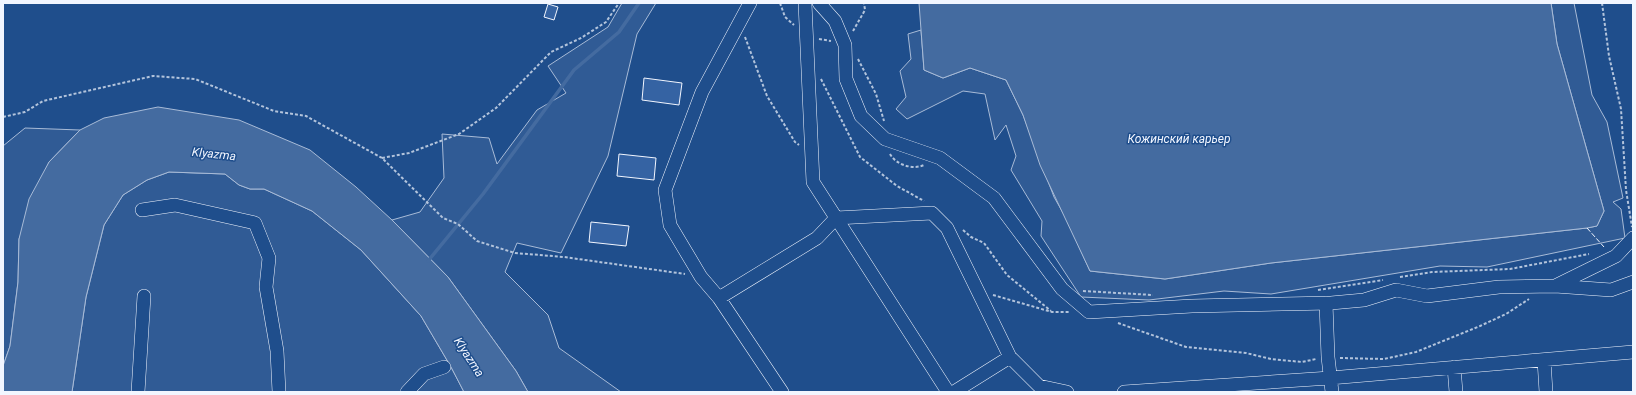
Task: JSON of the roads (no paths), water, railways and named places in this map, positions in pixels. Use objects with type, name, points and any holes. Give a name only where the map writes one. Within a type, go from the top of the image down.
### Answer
[{"type":"lane","points":[[739,23],[741,3]]},
{"type":"lane","points":[[750,3],[702,92],[665,190],[670,225],[701,276],[719,298],[782,392]]},
{"type":"lane","points":[[805,3],[813,182],[948,392]]},
{"type":"lane","points":[[819,3],[835,21],[845,44],[846,79],[860,116],[886,139],[940,158],[994,198],[1062,289],[1089,312],[1192,306],[1326,303],[1364,300],[1396,290],[1426,296],[1499,287],[1555,286],[1611,290],[1633,282]]},
{"type":"lane","points":[[142,210],[175,205],[255,223],[268,258],[266,287],[277,351],[279,392]]},
{"type":"lane","points":[[719,298],[817,238],[836,218],[932,213],[947,228],[1010,357],[1039,386],[1067,392]]},
{"type":"lane","points":[[1555,286],[1616,256],[1633,238]]},
{"type":"lane","points":[[138,392],[144,296]]},
{"type":"lane","points":[[1326,303],[1332,392]]},
{"type":"lane","points":[[1124,392],[1278,387],[1330,378],[1633,352]]},
{"type":"lane","points":[[954,392],[1010,357]]},
{"type":"lane","points":[[1544,360],[1546,392]]},
{"type":"lane","points":[[407,392],[424,374],[444,367]]},
{"type":"lane","points":[[1454,367],[1456,392]]},
{"type":"water","name":"Кожинский карьер","points":[[919,3],[1551,3],[1557,44],[1604,211],[1597,226],[1587,228],[1271,263],[1165,279],[1090,271],[1040,165],[1023,115],[1006,80],[970,68],[943,78],[924,70]]},
{"type":"water","name":"Klyazma","points":[[158,107],[239,120],[310,150],[356,187],[392,220],[448,277],[516,371],[528,392],[464,392],[421,316],[361,250],[312,211],[264,189],[250,189],[239,185],[225,174],[169,172],[147,180],[123,195],[104,225],[86,297],[72,392],[3,392],[3,366],[10,346],[18,282],[19,239],[29,199],[49,162],[80,130],[104,118]]},
{"type":"waterway","points":[[428,261],[483,194],[574,70],[619,32],[639,3]]}]
